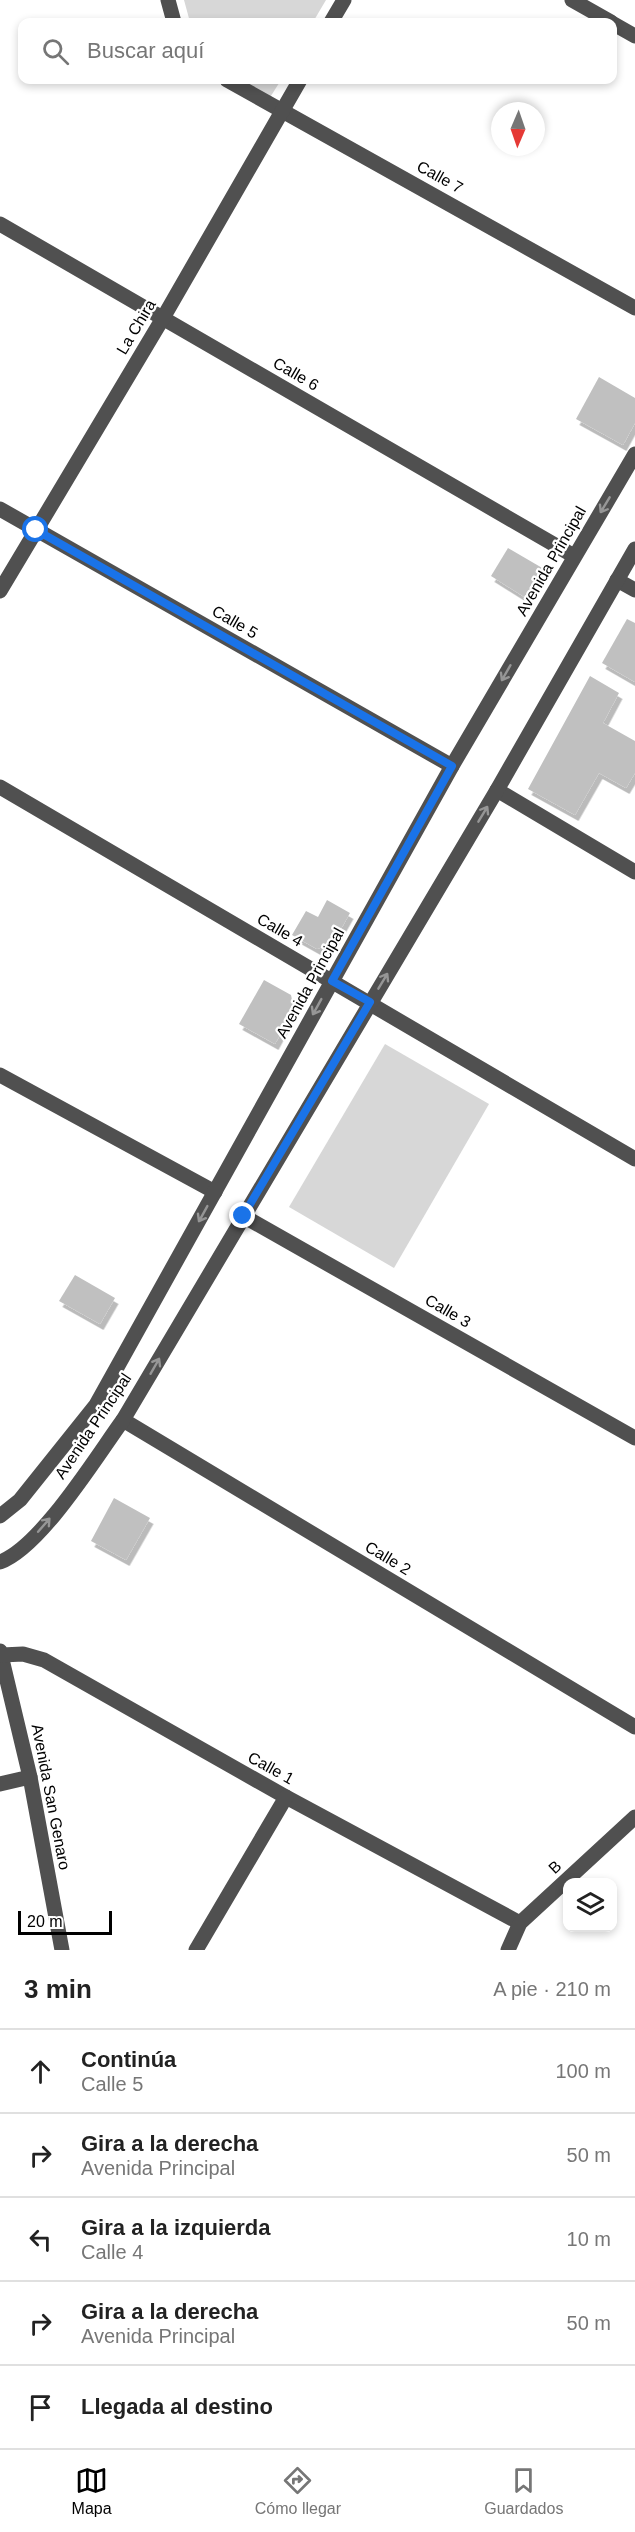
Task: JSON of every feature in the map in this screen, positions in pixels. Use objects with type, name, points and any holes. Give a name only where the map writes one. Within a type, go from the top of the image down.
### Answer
[{"type":"street","points":[[168,0],[173,18]]},
{"type":"street","points":[[334,18],[344,0]]},
{"type":"street","points":[[572,0],[603,18]]},
{"type":"street","points":[[617,26],[635,36]]},
{"type":"street","name":"Calle 7","points":[[235,84],[635,308]]},
{"type":"street","name":"La Chira","points":[[0,591],[163,318],[298,84]]},
{"type":"street","name":"Calle 6","points":[[0,224],[574,556]]},
{"type":"street","name":"Avenida Principal","points":[[0,1516],[20,1500],[96,1405],[452,766],[635,454]]},
{"type":"street","name":"Calle 5","points":[[0,509],[452,766]]},
{"type":"street","name":"Avenida Principal","points":[[0,1562],[21,1551],[29,1543],[58,1509],[123,1420],[497,790],[635,549]]},
{"type":"street","points":[[617,580],[635,590]]},
{"type":"street","name":"Calle 4","points":[[0,787],[635,1159]]},
{"type":"street","points":[[497,790],[635,872]]},
{"type":"street","points":[[0,1075],[215,1192]]},
{"type":"street","name":"Calle 3","points":[[243,1216],[635,1438]]},
{"type":"street","name":"Calle 2","points":[[123,1420],[635,1727]]},
{"type":"street","name":"Avenida San Genaro","points":[[1,1653],[30,1777],[62,1950]]},
{"type":"street","name":"Calle 1","points":[[1,1653],[23,1654],[44,1660],[286,1797],[520,1923]]},
{"type":"street","points":[[0,1784],[30,1777]]},
{"type":"street","points":[[196,1950],[286,1797]]},
{"type":"street","name":"B","points":[[508,1950],[520,1923],[635,1817]]},
{"type":"shaded area","points":[[184,0],[326,0],[315,18],[189,18]]},
{"type":"shaded area","points":[[248,84],[278,84],[269,99]]},
{"type":"shaded area","points":[[385,1044],[489,1104],[394,1268],[289,1207]]},
{"type":"building","points":[[599,377],[635,398],[635,423],[623,445],[576,419]]},
{"type":"building","points":[[508,548],[544,569],[526,598],[491,576]]},
{"type":"building","points":[[627,619],[635,623],[635,682],[602,663]]},
{"type":"building","points":[[590,676],[619,693],[603,723],[635,741],[635,773],[626,788],[599,773],[575,815],[528,789]]},
{"type":"building","points":[[327,900],[350,913],[333,943],[317,949],[292,935],[306,911],[318,917]]},
{"type":"building","points":[[264,980],[291,995],[294,1009],[275,1044],[239,1024]]},
{"type":"building","points":[[75,1275],[115,1298],[100,1324],[59,1301]]},
{"type":"building","points":[[114,1498],[150,1518],[126,1560],[91,1541]]},
{"type":"route","points":[[36,530],[452,766],[332,981],[370,1002],[243,1216]]}]
